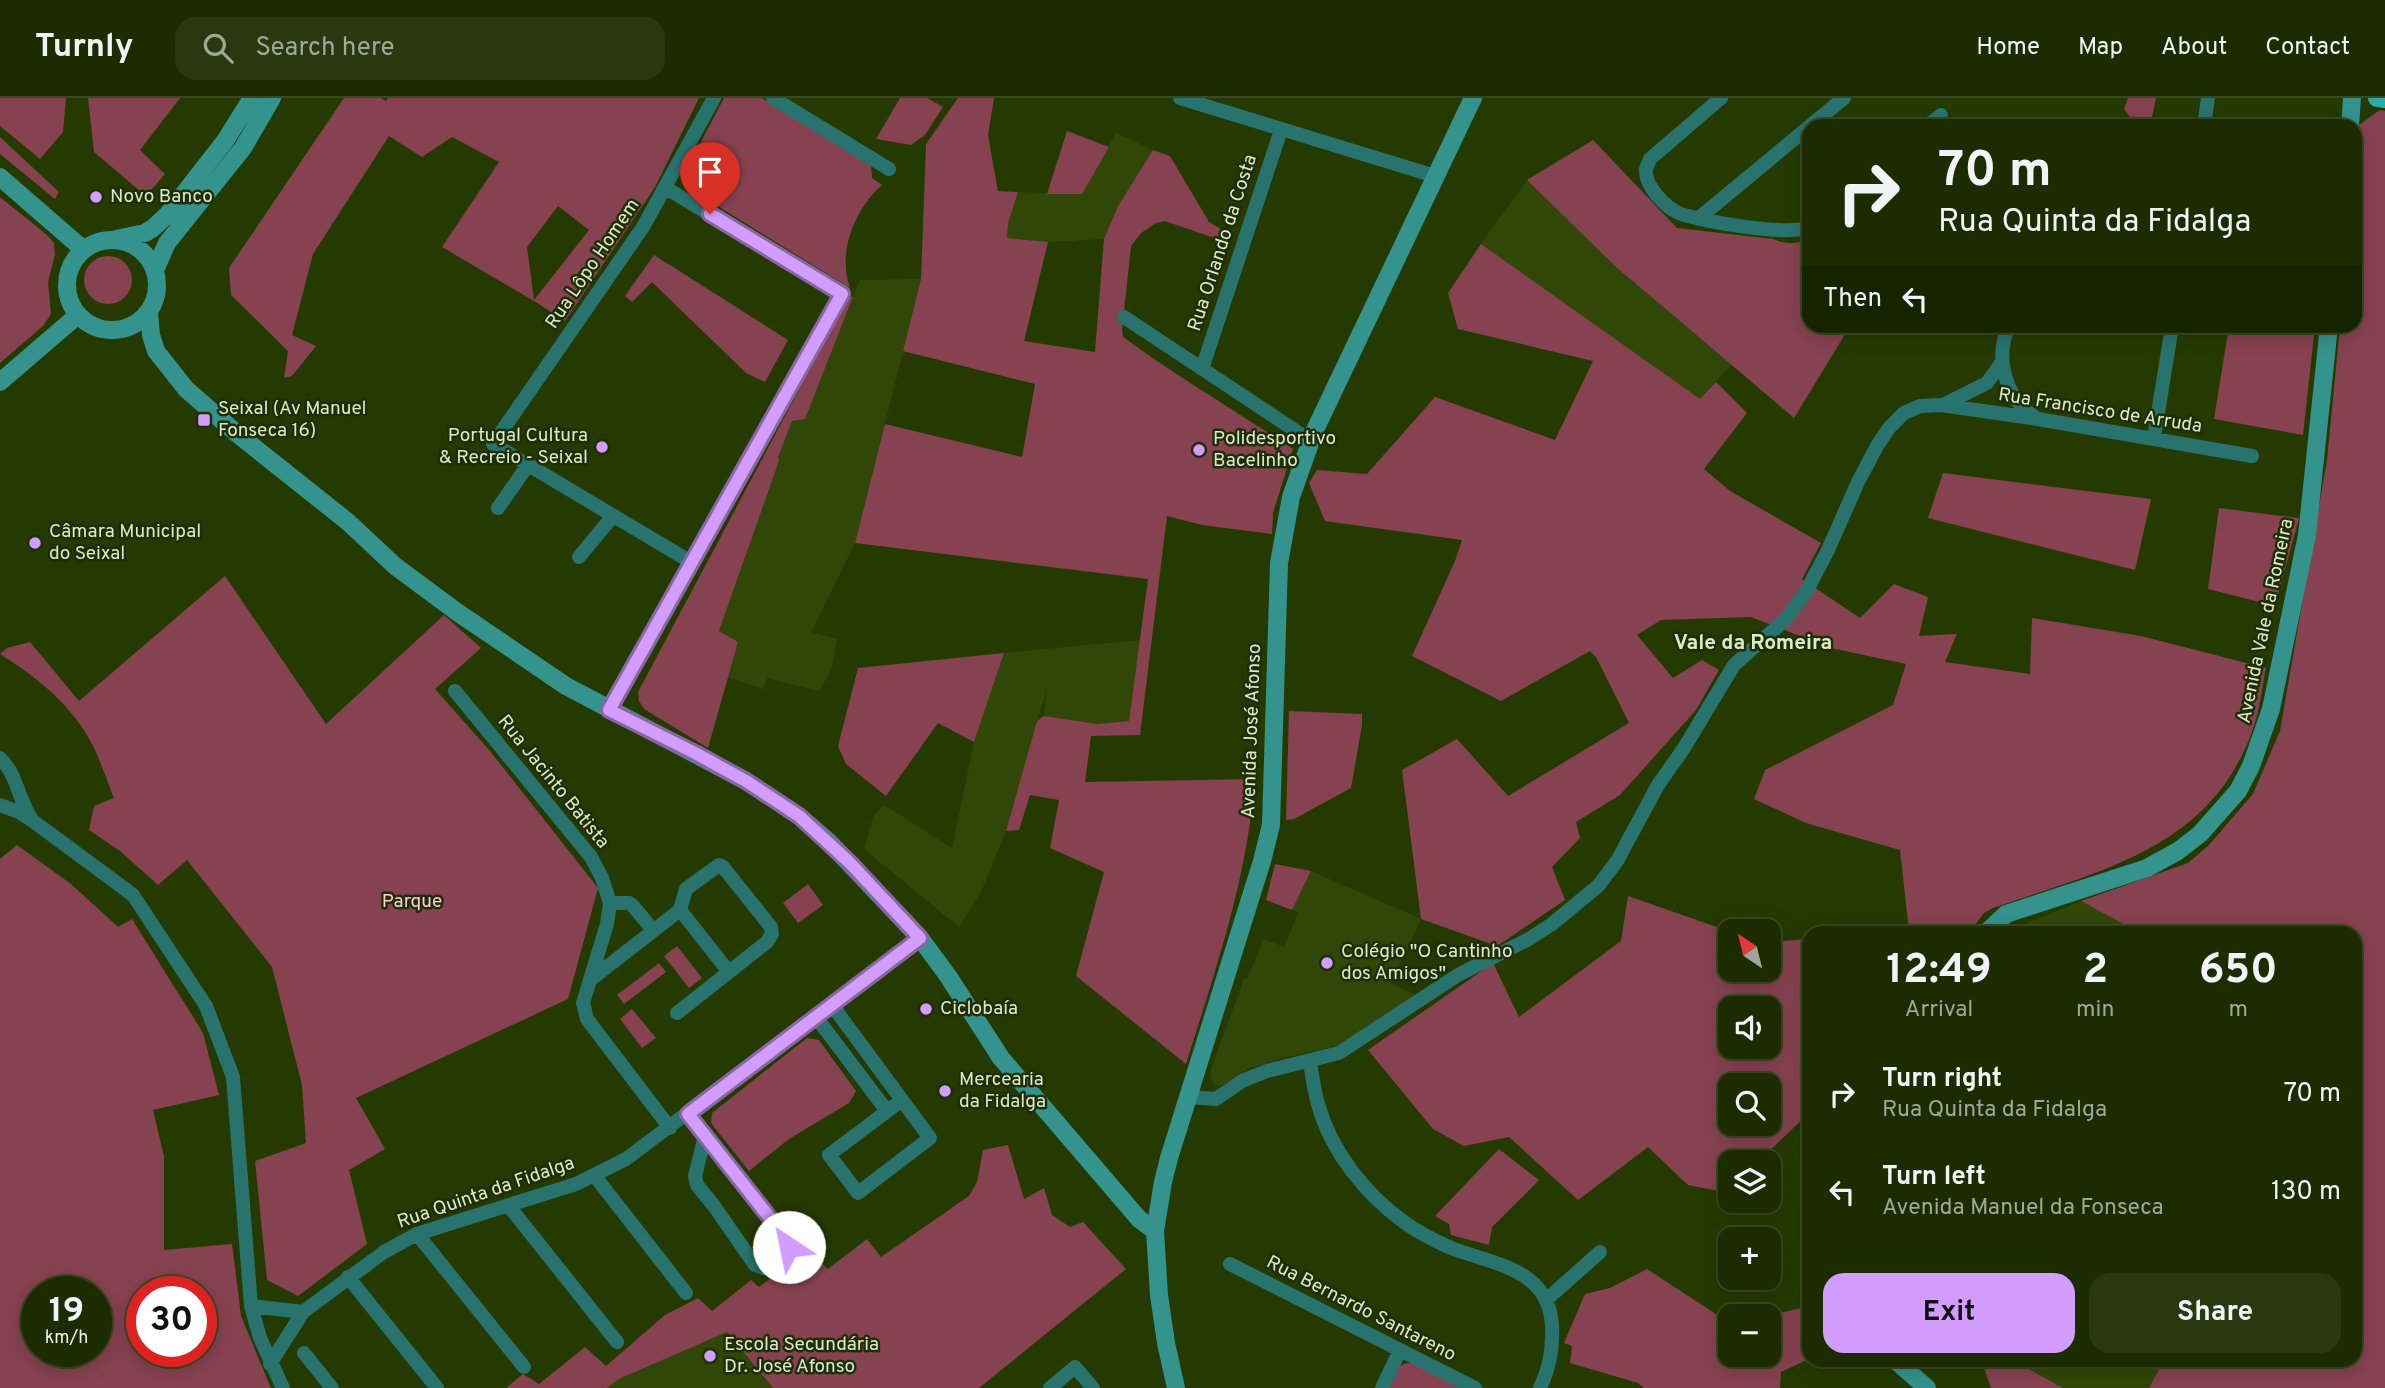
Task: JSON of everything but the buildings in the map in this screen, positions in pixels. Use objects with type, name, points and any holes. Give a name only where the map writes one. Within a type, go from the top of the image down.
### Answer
[{"type":"main road","points":[[2377,98],[2385,99]]},
{"type":"street","points":[[149,313],[122,330],[93,327],[78,315],[69,301],[67,285],[70,269],[84,250],[92,245],[145,233],[169,214],[218,152],[251,98]]},
{"type":"street","points":[[155,270],[167,243],[236,157],[272,98]]},
{"type":"street","name":"Rua Lôpo Homem","points":[[528,465],[493,444],[643,227],[714,98]]},
{"type":"street","points":[[773,98],[889,169]]},
{"type":"street","points":[[1180,98],[1435,176]]},
{"type":"street","name":"Avenida José Afonso","points":[[1176,1388],[1159,1294],[1155,1231],[1163,1182],[1271,825],[1279,563],[1291,496],[1311,441],[1473,98]]},
{"type":"street","points":[[1721,98],[1650,159],[1646,170],[1650,186],[1666,205],[1679,214],[1756,229],[1796,231],[1802,229]]},
{"type":"street","points":[[1818,119],[1844,98]]},
{"type":"street","points":[[2205,119],[2208,98]]},
{"type":"street","points":[[2350,119],[2352,98]]},
{"type":"street","points":[[1936,119],[1941,115]]},
{"type":"street","name":"Rua Orlando da Costa","points":[[1202,369],[1281,130]]},
{"type":"street","points":[[1699,218],[1802,133]]},
{"type":"street","points":[[0,177],[84,250]]},
{"type":"street","points":[[609,710],[842,294],[666,188]]},
{"type":"street","points":[[109,240],[132,244],[150,260],[155,270],[157,292],[149,313],[156,351],[168,369],[199,402],[324,502],[395,566],[457,612],[566,686],[705,759],[799,816],[842,856],[920,938],[948,976],[1000,1058],[1139,1219],[1155,1231]]},
{"type":"street","points":[[0,382],[78,315]]},
{"type":"street","points":[[1124,317],[1311,441]]},
{"type":"street","points":[[122,330],[156,351]]},
{"type":"street","points":[[1188,1097],[1216,1099],[1242,1081],[1267,1071],[1339,1053],[1458,975],[1529,939],[1552,924],[1607,877],[1658,785],[1684,748],[1734,665],[1785,620],[1806,592],[1858,482],[1889,428],[1904,413],[1920,406],[1941,405],[1987,383],[2001,362],[2006,333]]},
{"type":"street","points":[[2154,438],[2171,333]]},
{"type":"street","name":"Avenida Vale da Romeira","points":[[1993,926],[2006,914],[2137,872],[2178,851],[2200,834],[2238,791],[2257,754],[2271,709],[2307,535],[2328,333]]},
{"type":"street","points":[[2001,362],[2012,391],[2038,419]]},
{"type":"street","name":"Rua Francisco de Arruda","points":[[1941,405],[2252,456]]},
{"type":"street","points":[[498,508],[528,465],[691,562]]},
{"type":"street","points":[[579,557],[612,516]]},
{"type":"street","name":"Rua Jacinto Batista","points":[[455,691],[591,857],[602,878],[610,903]]},
{"type":"street","points":[[0,758],[10,770],[24,809],[33,821]]},
{"type":"street","points":[[0,804],[9,799],[15,786]]},
{"type":"street","points":[[0,804],[33,821],[133,895],[206,1006],[233,1077],[251,1306],[270,1364],[283,1388]]},
{"type":"street","points":[[589,980],[680,910],[686,889],[715,867],[723,867],[771,927],[772,934],[766,942],[677,1013]]},
{"type":"street","points":[[653,930],[633,906],[610,903],[601,948],[583,1003],[587,1019],[670,1128]]},
{"type":"street","points":[[680,910],[729,972]]},
{"type":"street","name":"Rua Quinta da Fidalga","points":[[270,1364],[303,1312],[348,1276],[384,1252],[418,1234],[576,1184],[626,1159],[920,938]]},
{"type":"street","points":[[832,1005],[902,1100],[930,1138],[858,1193],[829,1155],[902,1100]]},
{"type":"street","points":[[816,1017],[887,1111]]},
{"type":"street","points":[[1310,1062],[1317,1100],[1328,1129],[1350,1168],[1372,1194],[1405,1223],[1427,1237],[1451,1248],[1513,1268],[1537,1286],[1546,1300],[1553,1325],[1552,1351],[1540,1388]]},
{"type":"street","points":[[688,1114],[788,1241],[788,1250],[763,1268],[755,1265],[696,1185],[695,1176],[705,1136]]},
{"type":"street","points":[[594,1175],[686,1293]]},
{"type":"street","points":[[508,1205],[617,1342]]},
{"type":"street","points":[[418,1234],[524,1367]]},
{"type":"street","points":[[1546,1300],[1600,1252]]},
{"type":"street","name":"Rua Bernardo Santareno","points":[[1230,1264],[1475,1388]]},
{"type":"street","points":[[348,1276],[438,1388]]},
{"type":"street","points":[[251,1306],[303,1312]]},
{"type":"street","points":[[1382,1388],[1401,1350]]},
{"type":"street","points":[[304,1353],[332,1388]]},
{"type":"street","points":[[1050,1388],[1075,1367],[1093,1388]]},
{"type":"street","points":[[1903,1367],[1927,1388]]},
{"type":"shaded area","points":[[1116,133],[1153,150],[1118,206],[1104,239],[1048,242],[1007,238],[1008,224],[1018,192],[1082,194]]},
{"type":"shaded area","points":[[1527,180],[1616,267],[1731,365],[1700,400],[1481,244]]},
{"type":"shaded area","points":[[921,279],[855,543],[811,632],[837,639],[831,671],[819,691],[767,678],[763,689],[728,677],[738,642],[719,631],[779,462],[777,457],[792,421],[805,419],[860,280]]},
{"type":"shaded area","points":[[1140,640],[1129,721],[1097,724],[1044,716],[1047,687],[1006,831],[981,892],[959,927],[864,849],[873,817],[884,805],[952,848],[974,742],[1004,653]]},
{"type":"shaded area","name":"Colégio \"O Cantinho dos Amigos\"","points":[[1311,871],[1421,919],[1391,983],[1415,995],[1341,1045],[1279,1059],[1248,1069],[1224,1084],[1215,1085],[1210,1076],[1211,1069],[1244,979],[1247,979],[1264,939],[1284,947],[1298,913],[1292,910]]},
{"type":"shaded area","points":[[2081,901],[2127,926],[2021,926]]},
{"type":"shaded area","name":"Escola Secundária Dr. José Afonso","points":[[727,1332],[773,1388],[607,1388],[619,1379]]},
{"type":"shaded area","points":[[2025,1367],[2160,1367],[2149,1388],[2063,1388]]},
{"type":"green space","points":[[0,98],[66,98],[63,132],[40,159],[0,126]]},
{"type":"green space","points":[[88,98],[180,98],[140,150],[165,174],[146,196],[94,152]]},
{"type":"green space","points":[[344,98],[380,98],[386,101],[388,98],[699,98],[655,187],[565,321],[442,247],[499,162],[452,137],[422,157],[389,136],[313,254],[292,335],[316,346],[292,376],[284,378],[288,351],[231,295],[229,268]],"holes":[[[558,206],[589,230],[534,300],[527,247]]]},
{"type":"green space","points":[[724,98],[761,98],[871,165],[872,178],[882,185],[864,206],[851,232],[846,260],[850,288],[684,185],[683,176]]},
{"type":"green space","points":[[900,98],[927,98],[943,107],[925,135],[911,145],[876,139]]},
{"type":"green space","points":[[958,98],[994,98],[988,135],[998,191],[1018,192],[1008,224],[1007,238],[1048,242],[1024,341],[1095,352],[1104,239],[1118,206],[1153,150],[1170,156],[1209,222],[1231,235],[1229,243],[1165,221],[1156,223],[1141,233],[1131,246],[1123,337],[1293,449],[1273,513],[1272,534],[1202,525],[1167,516],[1140,735],[1091,736],[1085,782],[1255,779],[1238,888],[1186,1064],[1076,976],[1104,872],[1050,848],[1059,800],[1030,795],[1019,830],[1006,831],[1037,721],[1044,716],[1097,724],[1129,721],[1148,579],[855,543],[885,424],[1022,457],[1035,384],[903,351],[921,279],[926,144]]},
{"type":"green space","points":[[2128,98],[2156,98],[2152,119],[2131,119],[2124,109]]},
{"type":"green space","points":[[2380,110],[2385,111],[2385,1388],[2149,1388],[2160,1367],[2362,1367],[2362,926],[2127,926],[2081,901],[2188,863],[2209,845],[2253,794],[2280,731],[2327,460],[2339,333],[2362,333],[2362,123]]},
{"type":"green space","points":[[1067,131],[1109,147],[1082,194],[1047,194]]},
{"type":"green space","points":[[0,137],[59,192],[55,199],[0,154]]},
{"type":"green space","points":[[1593,140],[1677,228],[1787,243],[1802,242],[1802,333],[1846,333],[1794,418],[1616,267],[1527,180]]},
{"type":"green space","points":[[0,197],[47,235],[54,243],[55,255],[48,282],[51,314],[43,326],[0,363]]},
{"type":"green space","points":[[1481,244],[1700,399],[1716,382],[1747,413],[1704,469],[1730,491],[1821,543],[1802,579],[1860,618],[1894,584],[1928,597],[1919,636],[1957,634],[1945,662],[2030,674],[2032,618],[2141,636],[2266,668],[2254,726],[2235,768],[2211,801],[2182,828],[2149,849],[2074,881],[1993,908],[1984,913],[1974,926],[1908,926],[1900,850],[1806,823],[1754,799],[1765,770],[1893,705],[1906,664],[1831,648],[1751,617],[1661,620],[1637,635],[1673,678],[1702,660],[1719,670],[1696,710],[1620,795],[1576,822],[1580,838],[1552,867],[1565,900],[1497,946],[1421,919],[1402,770],[1457,739],[1508,796],[1629,723],[1596,657],[1590,651],[1501,701],[1412,656],[1462,540],[1325,521],[1309,483],[1317,470],[1367,474],[1435,397],[1555,440],[1593,361],[1458,329],[1448,293]]},
{"type":"green space","points":[[654,255],[788,340],[765,382],[746,373],[652,282],[632,302],[625,296]]},
{"type":"green space","points":[[108,256],[117,257],[125,263],[131,271],[131,289],[125,297],[117,303],[108,304],[99,303],[91,297],[85,289],[84,280],[85,271],[91,263],[99,257]]},
{"type":"green space","points":[[849,296],[853,297],[805,419],[792,421],[778,457],[779,461],[719,631],[738,642],[708,748],[644,709],[638,692]]},
{"type":"green space","points":[[2228,333],[2314,333],[2303,435],[2214,419]]},
{"type":"green space","points":[[1943,473],[2151,499],[2135,570],[1928,518]]},
{"type":"green space","points":[[2219,508],[2299,518],[2275,606],[2208,589]]},
{"type":"green space","name":"Parque","points":[[225,576],[326,724],[444,615],[481,648],[435,689],[490,751],[598,888],[568,999],[356,1098],[385,1149],[349,1170],[367,1244],[298,1296],[267,1280],[255,1161],[306,1143],[302,1085],[272,967],[187,860],[158,885],[120,851],[89,830],[94,806],[114,798],[93,746],[76,718],[53,694],[0,654],[7,648],[30,642],[79,701]]},
{"type":"green space","points":[[1004,653],[974,742],[938,723],[886,796],[846,764],[838,746],[858,668]]},
{"type":"green space","points":[[1289,711],[1362,714],[1362,725],[1351,788],[1294,819],[1286,820]]},
{"type":"green space","points":[[17,845],[71,884],[118,927],[132,919],[203,1033],[219,1095],[153,1110],[164,1156],[164,1250],[232,1244],[241,1316],[271,1388],[0,1388],[0,859]]},
{"type":"green space","points":[[1275,864],[1311,871],[1292,910],[1266,900]]},
{"type":"green space","points":[[808,884],[823,905],[798,923],[783,903]]},
{"type":"green space","points":[[1628,896],[1718,927],[1718,982],[1782,982],[1782,941],[1802,940],[1802,1120],[1770,1150],[1718,1150],[1718,1191],[1688,1185],[1648,1147],[1578,1200],[1509,1137],[1464,1146],[1433,1129],[1368,1050],[1493,963],[1519,1017],[1621,941]]},
{"type":"green space","points":[[677,946],[702,978],[689,988],[664,956]]},
{"type":"green space","points":[[659,963],[666,972],[624,1004],[617,995]]},
{"type":"green space","points":[[632,1009],[656,1038],[642,1048],[620,1019]]},
{"type":"green space","points":[[807,1038],[819,1040],[856,1091],[849,1103],[789,1139],[749,1171],[711,1123],[712,1113]]},
{"type":"green space","points":[[1008,1145],[1024,1199],[1044,1188],[1052,1215],[1070,1227],[1083,1222],[1126,1269],[979,1388],[773,1388],[727,1332],[619,1379],[607,1388],[506,1388],[523,1374],[539,1384],[585,1347],[606,1366],[665,1315],[698,1298],[712,1311],[751,1280],[759,1287],[808,1250],[828,1269],[867,1239],[881,1257],[969,1196],[977,1182],[983,1150]]},
{"type":"green space","points":[[1499,1149],[1539,1180],[1492,1227],[1489,1245],[1451,1235],[1449,1224],[1435,1216]]},
{"type":"green space","points":[[1647,1269],[1718,1315],[1718,1367],[1781,1367],[1781,1313],[1802,1308],[1802,1362],[1781,1372],[1780,1388],[1644,1388],[1638,1383],[1570,1363],[1572,1346],[1564,1343],[1585,1294],[1610,1288]]},
{"type":"green space","points":[[1414,1363],[1463,1388],[1388,1388],[1401,1365]]},
{"type":"green space","points":[[1984,1367],[2026,1367],[2063,1388],[1991,1388]]},
{"type":"place","name":"Novo Banco","points":[[96,197]]},
{"type":"place","name":"Seixal (Av Manuel Fonseca 16)","points":[[204,420]]},
{"type":"place","name":"Portugal Cultura & Recreio - Seixal","points":[[602,447]]},
{"type":"place","name":"Polidesportivo Bacelinho","points":[[1199,450]]},
{"type":"place","name":"Câmara Municipal do Seixal","points":[[35,543]]},
{"type":"place","name":"Colégio \"O Cantinho dos Amigos\"","points":[[1327,963]]},
{"type":"place","name":"Ciclobaía","points":[[926,1009]]},
{"type":"place","name":"Mercearia da Fidalga","points":[[945,1091]]},
{"type":"place","name":"Escola Secundária Dr. José Afonso","points":[[710,1356]]},
{"type":"district","name":"Vale da Romeira","points":[[1753,643]]},
{"type":"route","points":[[710,214],[842,294],[609,710],[746,781],[799,816],[849,862],[920,938],[688,1114],[788,1241],[789,1247]]}]
